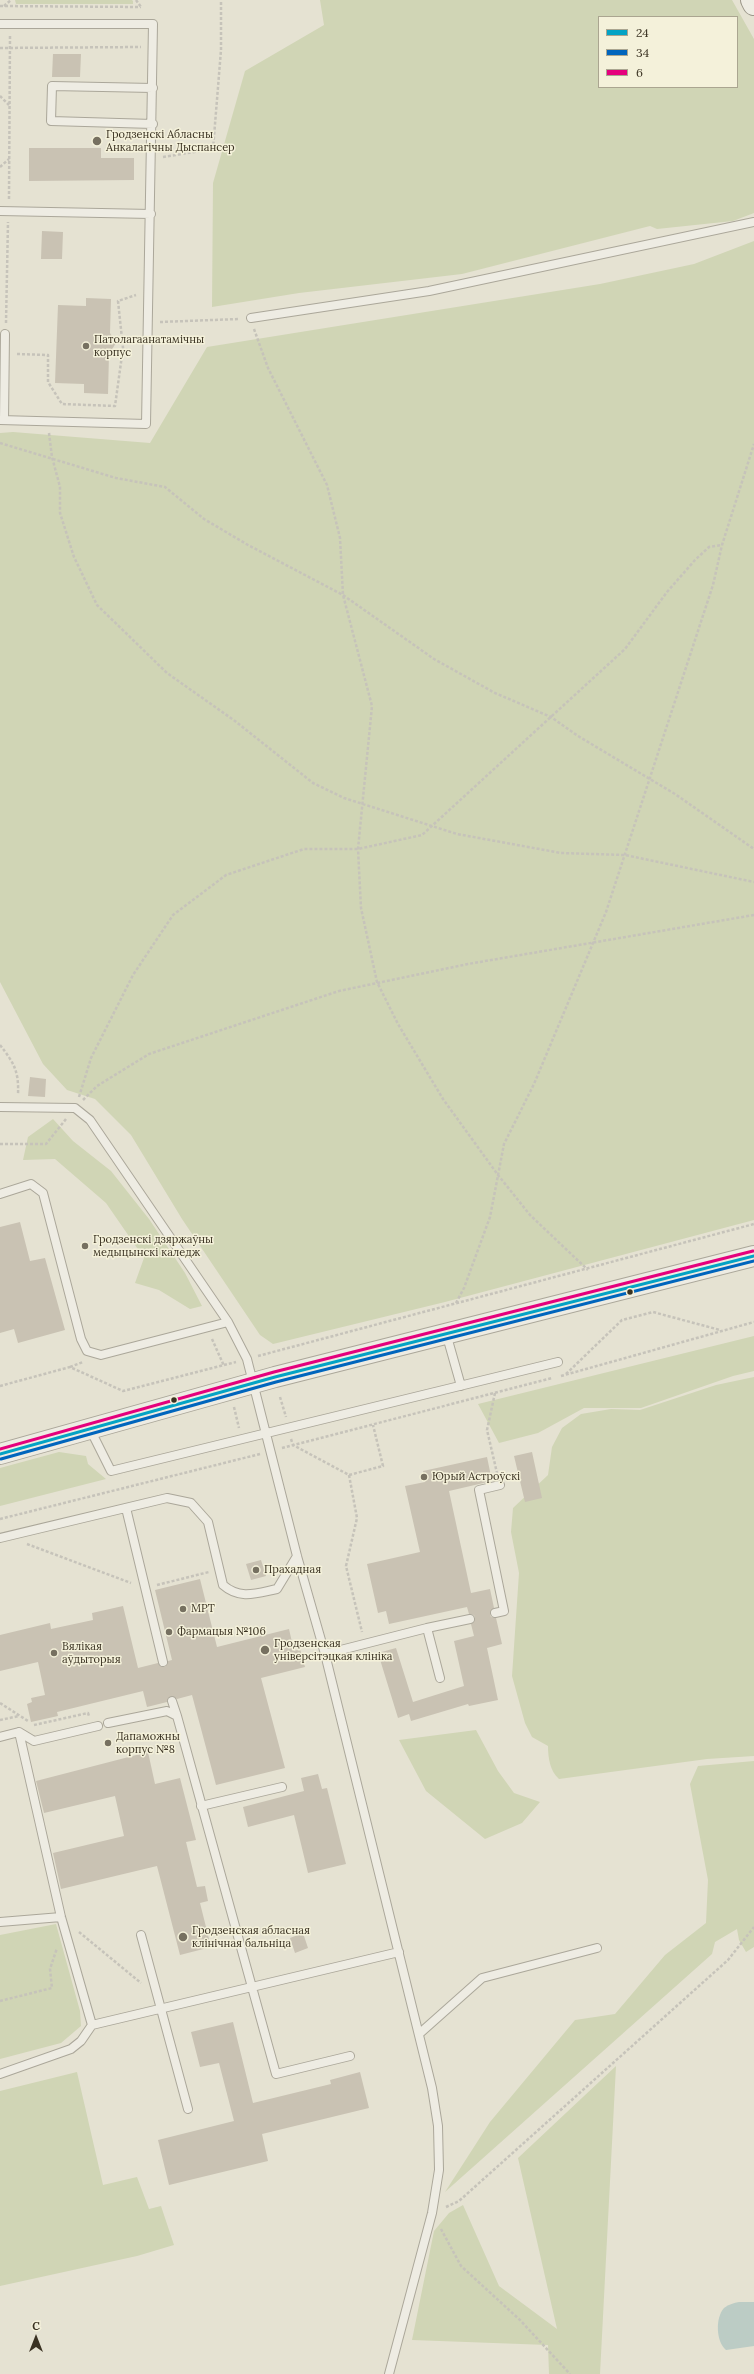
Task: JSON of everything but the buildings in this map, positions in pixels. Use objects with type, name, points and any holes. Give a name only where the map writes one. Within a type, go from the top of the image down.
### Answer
[{"type":"main road","points":[[752,0],[754,4]]},
{"type":"street","points":[[0,1454],[254,1383],[754,1256]]},
{"type":"lane","points":[[0,24],[153,24],[150,322],[146,424],[2,420],[5,334]]},
{"type":"lane","points":[[153,88],[52,86],[51,122],[153,124]]},
{"type":"lane","points":[[0,211],[151,214]]},
{"type":"lane","points":[[251,318],[429,291],[754,222]]},
{"type":"lane","points":[[0,1107],[75,1108],[90,1120],[228,1322],[248,1359],[265,1434],[296,1556],[325,1654],[399,1952],[432,2088],[438,2126],[439,2170],[432,2213],[389,2374]]},
{"type":"lane","points":[[0,1194],[31,1184],[43,1193],[81,1339],[88,1351],[101,1355],[228,1322]]},
{"type":"lane","points":[[446,1333],[461,1386]]},
{"type":"lane","points":[[89,1429],[111,1471],[558,1362]]},
{"type":"lane","points":[[495,1613],[504,1611],[479,1490],[500,1485]]},
{"type":"lane","points":[[0,1538],[167,1498],[191,1503],[208,1522],[223,1585],[231,1592],[243,1596],[277,1589],[296,1556]]},
{"type":"lane","points":[[126,1508],[163,1662]]},
{"type":"lane","points":[[325,1654],[470,1618]]},
{"type":"lane","points":[[427,1628],[440,1678]]},
{"type":"lane","points":[[172,1701],[202,1806],[250,1986],[276,2074],[350,2056]]},
{"type":"lane","points":[[108,1724],[167,1711],[177,1716]]},
{"type":"lane","points":[[0,1737],[19,1732],[34,1741],[95,1727]]},
{"type":"lane","points":[[19,1732],[61,1917],[92,2025]]},
{"type":"lane","points":[[202,1806],[282,1787]]},
{"type":"lane","points":[[0,1922],[61,1917]]},
{"type":"lane","points":[[140,1935],[162,2010],[188,2109]]},
{"type":"lane","points":[[419,2034],[482,1978],[597,1948]]},
{"type":"lane","points":[[0,2074],[71,2049],[81,2042],[92,2025],[162,2010],[250,1986],[399,1952]]},
{"type":"path","points":[[4,6],[10,0]]},
{"type":"path","points":[[0,6],[141,7],[136,0]]},
{"type":"path","points":[[152,158],[213,149],[221,50],[221,0]]},
{"type":"path","points":[[5,334],[9,212],[10,24]]},
{"type":"path","points":[[0,48],[153,47]]},
{"type":"path","points":[[0,96],[9,105]]},
{"type":"path","points":[[0,167],[9,159]]},
{"type":"path","points":[[8,222],[16,223]]},
{"type":"path","points":[[5,354],[48,355],[48,382],[62,404],[114,406],[123,348],[118,301],[137,295],[141,289]]},
{"type":"path","points":[[150,322],[251,318],[268,368],[327,485],[340,538],[342,595],[372,706],[358,849],[361,908],[377,982],[398,1024],[443,1099],[498,1175],[530,1215],[588,1270]]},
{"type":"path","points":[[48,421],[52,457],[60,487],[60,513],[74,557],[97,605],[167,673],[235,721],[313,784],[362,804],[456,834],[561,853],[625,855],[754,882]]},
{"type":"path","points":[[0,444],[52,457],[116,478],[165,487],[204,519],[248,545],[342,595],[434,659],[495,693],[551,717],[675,794],[754,849]]},
{"type":"path","points":[[456,1303],[464,1288],[490,1217],[504,1144],[534,1084],[606,912],[713,585],[722,545],[754,444]]},
{"type":"path","points":[[75,1108],[91,1058],[130,982],[173,915],[226,875],[304,848],[358,849],[422,835],[434,826],[625,649],[667,592],[695,560],[709,547],[722,545]]},
{"type":"path","points":[[0,1144],[46,1144],[75,1108],[97,1086],[149,1054],[339,991],[377,982],[754,915]]},
{"type":"path","points":[[0,1045],[14,1062],[18,1079],[18,1107]]},
{"type":"path","points":[[0,1386],[70,1367],[123,1391],[224,1366],[456,1303],[588,1270],[754,1224]]},
{"type":"path","points":[[566,1374],[622,1320],[653,1312],[722,1330]]},
{"type":"path","points":[[208,1327],[224,1366]]},
{"type":"path","points":[[495,1393],[487,1430],[500,1485]]},
{"type":"path","points":[[293,1445],[349,1475],[383,1466],[373,1425]]},
{"type":"path","points":[[0,1519],[270,1451]]},
{"type":"path","points":[[349,1475],[357,1518],[346,1566],[366,1644]]},
{"type":"path","points":[[23,1543],[145,1588]]},
{"type":"path","points":[[164,1584],[205,1573]]},
{"type":"path","points":[[0,1703],[35,1726],[88,1713],[95,1727]]},
{"type":"path","points":[[0,1720],[20,1716]]},
{"type":"path","points":[[61,1917],[158,1998]]},
{"type":"path","points":[[0,2001],[52,1988],[50,1969],[64,1927]]},
{"type":"path","points":[[570,2374],[520,2320],[461,2266],[432,2213],[458,2201],[464,2196],[728,1960],[754,1927]]},
{"type":"green space","points":[[15,0],[132,0],[133,4],[16,4]]},
{"type":"green space","points":[[320,0],[732,0],[754,39],[754,213],[733,221],[657,229],[650,226],[462,274],[299,293],[212,307],[213,183],[245,71],[324,25]]},
{"type":"green space","points":[[754,241],[754,1220],[445,1302],[273,1344],[260,1335],[182,1219],[131,1135],[95,1099],[67,1090],[43,1064],[0,982],[0,433],[13,432],[150,443],[207,347],[600,284],[694,264]]},
{"type":"green space","points":[[53,1119],[73,1141],[111,1171],[149,1219],[185,1273],[202,1306],[190,1309],[159,1290],[135,1283],[144,1258],[106,1203],[55,1159],[23,1160],[28,1137]]},
{"type":"green space","points":[[754,1336],[754,1371],[733,1376],[641,1408],[584,1408],[538,1433],[499,1443],[478,1404]]},
{"type":"green space","points":[[754,1377],[754,1756],[707,1759],[559,1779],[553,1772],[550,1764],[548,1746],[532,1737],[525,1723],[512,1676],[519,1573],[511,1532],[513,1508],[548,1475],[552,1447],[562,1428],[581,1414],[611,1409],[640,1410],[716,1385]]},
{"type":"green space","points":[[59,1452],[86,1456],[88,1464],[106,1479],[0,1506],[0,1468]]},
{"type":"green space","points":[[476,1730],[498,1771],[514,1793],[540,1802],[522,1823],[485,1839],[426,1791],[399,1740]]},
{"type":"green space","points":[[754,1761],[754,1947],[746,1952],[739,1940],[737,1929],[715,1942],[712,1954],[445,2192],[490,2122],[575,2020],[615,2014],[665,1955],[706,1923],[708,1880],[690,1784],[698,1766]]},
{"type":"green space","points":[[56,1924],[80,2011],[81,2026],[61,2043],[0,2059],[0,1935]]},
{"type":"green space","points":[[616,2066],[600,2374],[549,2374],[548,2345],[412,2340],[434,2231],[449,2213],[463,2205],[499,2286],[557,2329],[518,2158]]},
{"type":"green space","points":[[77,2072],[103,2185],[137,2177],[149,2209],[161,2206],[174,2245],[137,2256],[0,2286],[0,2091]]},
{"type":"shaded area","points":[[739,2302],[754,2302],[754,2346],[726,2350],[720,2341],[718,2330],[719,2318],[724,2308]]},
{"type":"transit line","name":"6","points":[[0,1449],[274,1372],[753,1251]]},
{"type":"transit line","name":"24","points":[[0,1454],[275,1377],[754,1256]]},
{"type":"transit line","name":"34","points":[[1,1459],[276,1382],[754,1261]]},
{"type":"place","name":"Гродзенскі Абласны Анкалагічны Дыспансер","points":[[97,141]]},
{"type":"place","name":"Патолагаанатамічны корпус","points":[[86,346]]},
{"type":"place","name":"Гродзенскі дзяржаўны медыцынскі каледж","points":[[85,1246]]},
{"type":"place","name":"Юрый Астроўскі","points":[[424,1477]]},
{"type":"place","name":"Прахадная","points":[[256,1570]]},
{"type":"place","name":"МРТ","points":[[183,1609]]},
{"type":"place","name":"Фармацыя №106","points":[[169,1632]]},
{"type":"place","name":"Гродзенская універсітэцкая клініка","points":[[265,1650]]},
{"type":"place","name":"Вялікая аўдыторыя","points":[[54,1653]]},
{"type":"place","name":"Дапаможны корпус №8","points":[[108,1743]]},
{"type":"place","name":"Гродзенская абласная клінічная бальніца","points":[[183,1937]]}]
